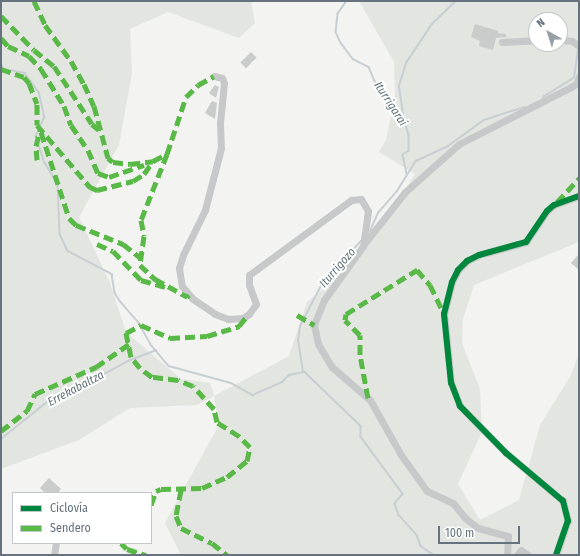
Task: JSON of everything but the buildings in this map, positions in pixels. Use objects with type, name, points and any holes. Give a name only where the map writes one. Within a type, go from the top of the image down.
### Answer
[{"type":"street","points":[[502,42],[528,40]]},
{"type":"street","points":[[568,41],[572,41],[579,46]]},
{"type":"street","points":[[214,76],[222,78],[224,84],[220,123],[221,148],[205,210],[193,231],[179,268],[180,278],[186,292],[216,314],[235,319],[249,314],[256,304],[249,285],[249,276],[356,198],[364,201],[368,211],[363,246]]},
{"type":"street","points":[[507,555],[508,536],[478,528],[465,518],[453,503],[427,491],[401,455],[370,400],[332,367],[318,344],[314,325],[324,300],[363,246],[406,192],[459,144],[571,87],[577,83],[579,76]]},
{"type":"street","points":[[556,555],[568,520],[568,513],[563,501],[506,453],[460,406],[451,383],[444,314],[452,282],[458,270],[467,261],[479,255],[526,242],[547,211],[554,205],[579,196]]},
{"type":"street","points":[[54,555],[56,544]]},
{"type":"street","points":[[516,555],[521,550],[528,555]]},
{"type":"shaded area","points":[[1,1],[251,1],[255,23],[239,38],[168,12],[130,29],[132,73],[119,145],[79,217],[110,283],[126,332],[181,379],[210,383],[214,396],[197,405],[130,408],[79,440],[1,469]]},
{"type":"shaded area","points":[[359,1],[579,1],[579,242],[474,285],[463,319],[462,343],[480,389],[482,432],[458,484],[480,520],[519,500],[540,425],[570,377],[579,354],[579,555],[181,555],[165,523],[219,425],[214,396],[289,356],[307,302],[346,271],[395,206],[415,174],[379,152],[386,140],[395,95],[394,62]]},
{"type":"waterway","name":"Iturrigarai","points":[[347,1],[338,14],[336,32],[341,43],[353,59],[369,67],[377,86],[388,96],[405,121],[409,135],[409,151],[403,155],[407,174]]},
{"type":"waterway","points":[[403,115],[399,86],[406,63],[432,24],[456,1]]},
{"type":"waterway","points":[[543,97],[574,78],[578,49]]},
{"type":"waterway","points":[[1,63],[4,69],[25,73],[39,92],[45,117],[36,136],[45,163],[58,184],[60,234],[68,251],[112,274],[115,293],[139,323],[152,346],[169,366],[231,383],[253,395],[282,382],[289,375],[305,372],[361,426],[361,437],[403,494],[395,504],[399,515],[417,535],[421,546],[434,555]]},
{"type":"waterway","points":[[370,231],[378,213],[397,191],[416,161],[448,146],[484,120],[524,107]]},
{"type":"waterway","name":"Iturrigozo","points":[[303,372],[298,341],[300,326],[321,286],[361,241]]},
{"type":"waterway","name":"Errekabaltza","points":[[1,439],[47,402],[62,397],[128,361],[156,350]]},
{"type":"marked path","points":[[34,1],[45,25],[71,61],[84,84],[94,106],[108,158],[113,162],[130,164],[153,161],[167,154],[186,97],[198,85],[214,76]]},
{"type":"marked path","points":[[1,16],[34,50],[54,66],[92,124],[99,130]]},
{"type":"marked path","points":[[1,38],[8,46],[29,56],[41,69],[64,106],[71,125],[88,150],[98,173],[109,177],[144,165]]},
{"type":"marked path","points":[[1,69],[24,77],[29,83],[37,104],[37,125],[90,187],[97,190],[133,181],[144,174],[153,161]]},
{"type":"marked path","points":[[37,160],[36,146],[40,130]]},
{"type":"marked path","points":[[41,132],[69,218],[76,225],[123,244],[141,258]]},
{"type":"marked path","points":[[167,154],[141,220],[144,236],[140,265],[155,279],[187,297],[189,295]]},
{"type":"marked path","points":[[557,202],[579,178]]},
{"type":"marked path","points":[[97,244],[113,251],[141,280],[165,287]]},
{"type":"marked path","points":[[368,398],[360,355],[360,335],[345,320],[346,314],[417,270],[430,285],[443,312]]},
{"type":"marked path","points":[[297,315],[314,325]]},
{"type":"marked path","points":[[152,502],[156,491],[161,489],[202,488],[227,477],[247,461],[250,447],[239,436],[217,422],[214,409],[193,386],[178,380],[152,377],[140,368],[131,357],[126,333],[141,325],[170,338],[207,336],[239,326],[247,316]]},
{"type":"marked path","points":[[1,431],[27,411],[35,394],[96,367],[129,344]]},
{"type":"marked path","points":[[181,490],[176,516],[181,528],[212,543],[227,555]]},
{"type":"marked path","points":[[122,544],[127,549],[146,555]]},
{"type":"cycle path","points":[[556,555],[568,521],[563,501],[506,453],[460,406],[451,383],[444,314],[452,282],[458,270],[467,261],[479,255],[526,242],[547,211],[554,205],[579,196]]}]
